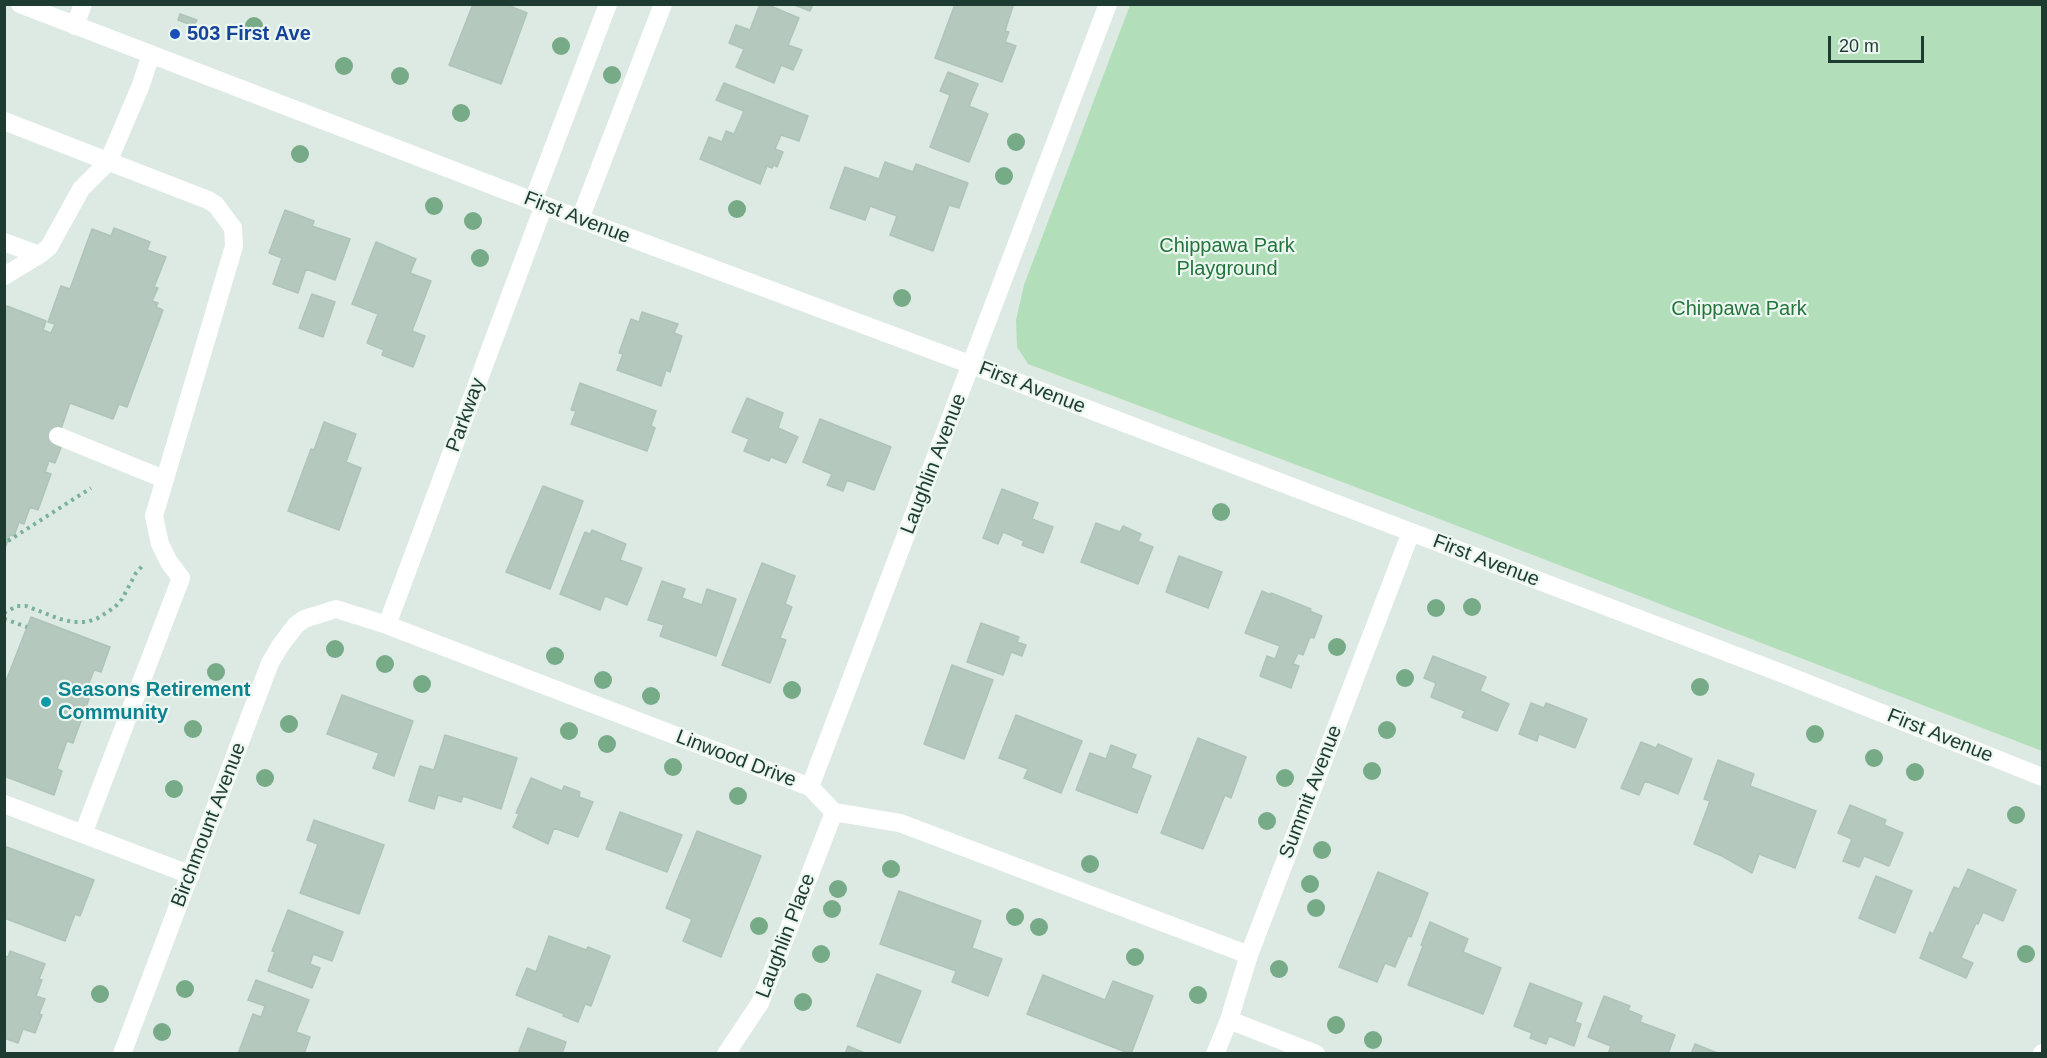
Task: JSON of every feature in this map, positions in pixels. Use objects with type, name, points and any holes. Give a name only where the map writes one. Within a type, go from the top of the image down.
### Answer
[{"type":"street","name":"First Avenue","points":[[20,4],[580,219],[972,365],[1776,671],[2043,777]]},
{"type":"street","points":[[75,26],[83,4]]},
{"type":"street","name":"Parkway","points":[[387,625],[608,4]]},
{"type":"street","points":[[580,219],[663,4]]},
{"type":"street","name":"Laughlin Avenue","points":[[810,787],[1108,4]]},
{"type":"street","points":[[4,276],[49,247],[81,189],[108,162],[141,85],[151,54]]},
{"type":"street","points":[[4,121],[108,162],[159,179],[208,200],[216,205],[233,228],[234,246],[154,516],[160,544],[169,562],[181,578],[83,834]]},
{"type":"street","points":[[4,242],[39,255]]},
{"type":"street","points":[[58,436],[164,479]]},
{"type":"street","name":"Summit Avenue","points":[[1215,1053],[1249,955],[1411,532]]},
{"type":"street","name":"Birchmount Avenue","points":[[122,1053],[270,663],[289,633],[304,619],[336,609],[387,625]]},
{"type":"street","name":"Linwood Drive","points":[[387,625],[810,787],[834,812]]},
{"type":"street","points":[[4,804],[191,875]]},
{"type":"street","points":[[834,812],[900,823],[1249,955]]},
{"type":"street","name":"Laughlin Place","points":[[726,1053],[760,1003],[834,812]]},
{"type":"street","points":[[1228,1020],[1316,1053]]},
{"type":"path","points":[[8,541],[91,488]]},
{"type":"path","points":[[5,613],[17,606],[26,606],[74,622],[87,622],[98,618],[115,607],[122,599],[136,573],[160,544]]},
{"type":"path","points":[[4,620],[27,627]]},
{"type":"green space","name":"Chippawa Park","points":[[1130,5],[2042,5],[2042,751],[1390,500],[1028,364],[1017,347],[1016,320],[1024,285]]},
{"type":"building","points":[[473,4],[505,4],[527,13],[501,84],[449,65]]},
{"type":"building","points":[[760,4],[766,4],[799,18],[788,45],[802,50],[793,70],[781,65],[774,83],[736,67],[744,49],[729,43],[736,25],[750,30]]},
{"type":"building","points":[[792,4],[813,4],[810,11]]},
{"type":"building","points":[[955,4],[1008,4],[1013,6],[1005,31],[1009,32],[1005,42],[1016,46],[1002,82],[935,58]]},
{"type":"building","points":[[180,14],[197,20],[194,26],[178,20]]},
{"type":"building","points":[[948,72],[978,84],[969,106],[988,114],[969,162],[930,147],[950,95],[940,91]]},
{"type":"building","points":[[724,83],[808,116],[799,141],[781,135],[775,149],[783,152],[777,167],[767,166],[760,184],[700,159],[709,137],[722,142],[726,131],[734,134],[744,111],[716,100]]},
{"type":"building","points":[[885,162],[913,172],[916,164],[968,183],[959,208],[949,205],[933,251],[890,235],[897,216],[870,206],[865,220],[830,208],[845,167],[879,179]]},
{"type":"building","points":[[285,210],[314,221],[312,226],[350,239],[335,280],[306,269],[298,293],[273,284],[282,258],[269,253]]},
{"type":"building","points":[[114,228],[150,242],[147,250],[166,257],[154,287],[158,288],[152,301],[158,303],[156,307],[163,310],[127,407],[119,404],[113,419],[70,403],[56,443],[62,445],[55,463],[49,461],[45,472],[51,474],[38,510],[30,507],[24,524],[19,522],[14,536],[10,535],[4,551],[4,312],[7,306],[46,321],[43,330],[51,333],[55,324],[48,322],[61,286],[70,289],[92,229],[111,236]]},
{"type":"building","points":[[376,242],[416,259],[410,273],[431,281],[412,331],[425,336],[413,367],[382,355],[384,350],[367,343],[378,314],[352,304]]},
{"type":"building","points":[[312,294],[335,302],[323,337],[299,328]]},
{"type":"building","points":[[642,312],[678,324],[674,333],[682,336],[670,372],[666,370],[661,386],[617,370],[623,354],[619,353],[631,319],[639,322]]},
{"type":"building","points":[[580,383],[656,411],[651,426],[655,428],[647,451],[571,424],[576,411],[571,410]]},
{"type":"building","points":[[747,398],[783,413],[778,428],[798,437],[786,463],[771,457],[769,461],[744,451],[749,439],[732,432]]},
{"type":"building","points":[[820,419],[891,447],[874,490],[847,480],[843,491],[827,485],[832,474],[803,462]]},
{"type":"building","points":[[324,422],[356,434],[346,462],[361,468],[339,530],[288,511],[311,449],[314,450]]},
{"type":"building","points":[[543,486],[583,501],[550,589],[506,572]]},
{"type":"building","points":[[1002,489],[1038,503],[1032,519],[1053,527],[1043,553],[1022,545],[1024,541],[1003,532],[998,544],[983,538]]},
{"type":"building","points":[[1096,523],[1120,532],[1123,526],[1141,534],[1138,541],[1153,547],[1138,584],[1081,562]]},
{"type":"building","points":[[592,530],[626,544],[620,560],[642,568],[627,605],[605,596],[600,610],[560,594],[585,532],[590,534]]},
{"type":"building","points":[[1179,556],[1222,572],[1208,608],[1166,592]]},
{"type":"building","points":[[762,563],[795,576],[785,604],[792,607],[780,638],[786,640],[770,683],[722,665]]},
{"type":"building","points":[[662,581],[685,589],[682,598],[702,605],[707,589],[736,599],[716,656],[660,636],[664,625],[648,620]]},
{"type":"building","points":[[1262,591],[1311,609],[1310,611],[1322,616],[1314,638],[1310,637],[1303,655],[1298,653],[1293,664],[1299,666],[1291,688],[1260,676],[1267,656],[1275,659],[1280,646],[1245,633]]},
{"type":"building","name":"Seasons Retirement Community","points":[[31,617],[110,647],[101,672],[94,670],[84,697],[89,699],[73,743],[67,741],[57,769],[62,771],[54,795],[4,776],[4,686]]},
{"type":"building","points":[[981,623],[1019,637],[1017,642],[1026,645],[1022,656],[1011,652],[1003,675],[967,662]]},
{"type":"building","points":[[1433,656],[1486,677],[1480,691],[1509,704],[1497,731],[1462,717],[1465,711],[1431,697],[1436,683],[1424,678]]},
{"type":"building","points":[[952,665],[993,680],[964,759],[924,744]]},
{"type":"building","points":[[342,695],[413,721],[394,776],[373,768],[379,753],[327,734]]},
{"type":"building","points":[[1531,703],[1544,708],[1546,703],[1587,719],[1575,748],[1539,734],[1537,741],[1519,734]]},
{"type":"building","points":[[1016,715],[1082,741],[1061,793],[1024,778],[1028,769],[999,758]]},
{"type":"building","points":[[445,735],[517,758],[501,809],[463,796],[461,802],[438,795],[434,809],[409,801],[420,766],[434,770]]},
{"type":"building","points":[[1198,738],[1246,757],[1231,798],[1225,795],[1203,849],[1161,833]]},
{"type":"building","points":[[1641,742],[1656,748],[1658,744],[1692,759],[1678,794],[1645,781],[1639,795],[1621,788]]},
{"type":"building","points":[[1111,745],[1136,755],[1131,768],[1151,776],[1137,813],[1076,790],[1090,753],[1106,759]]},
{"type":"building","points":[[1718,760],[1754,774],[1750,786],[1816,811],[1795,868],[1759,854],[1752,873],[1694,844],[1710,801],[1704,799]]},
{"type":"building","points":[[531,778],[562,791],[564,786],[580,792],[579,797],[593,802],[578,837],[554,828],[548,844],[513,827],[519,814],[516,813]]},
{"type":"building","points":[[1850,805],[1886,820],[1884,825],[1903,833],[1889,866],[1864,856],[1859,867],[1843,861],[1852,839],[1838,833]]},
{"type":"building","points":[[620,812],[682,835],[667,872],[606,849]]},
{"type":"building","points":[[314,820],[384,845],[359,914],[300,893],[318,844],[307,840]]},
{"type":"building","points":[[697,831],[761,856],[721,957],[683,941],[692,919],[666,908]]},
{"type":"building","points":[[4,846],[94,880],[80,916],[75,914],[65,941],[4,918]]},
{"type":"building","points":[[1968,869],[2016,890],[2003,921],[1983,912],[1978,924],[1976,923],[1961,958],[1973,963],[1966,978],[1920,958],[1930,932],[1933,934],[1954,887],[1959,889]]},
{"type":"building","points":[[1378,872],[1428,893],[1411,937],[1408,936],[1395,967],[1385,963],[1377,982],[1339,967]]},
{"type":"building","points":[[1876,876],[1912,891],[1895,933],[1859,918]]},
{"type":"building","points":[[899,891],[981,921],[972,948],[1002,959],[988,996],[952,982],[956,971],[880,944]]},
{"type":"building","points":[[288,910],[343,932],[332,961],[313,954],[310,964],[320,968],[312,988],[268,971],[275,952],[272,951]]},
{"type":"building","points":[[1430,922],[1468,939],[1463,952],[1501,968],[1483,1014],[1408,985]]},
{"type":"building","points":[[549,936],[610,956],[591,1006],[585,1004],[578,1022],[516,995],[527,968],[536,972]]},
{"type":"building","points":[[10,951],[45,964],[36,996],[45,999],[39,1014],[42,1015],[35,1033],[23,1029],[18,1043],[4,1038],[4,956],[8,957]]},
{"type":"building","points":[[877,974],[921,991],[900,1043],[857,1026]]},
{"type":"building","points":[[1043,975],[1105,1000],[1113,981],[1153,996],[1131,1054],[1027,1014]]},
{"type":"building","points":[[256,980],[309,1000],[296,1032],[310,1037],[304,1054],[238,1054],[253,1014],[261,1017],[265,1006],[248,1000]]},
{"type":"building","points":[[1530,983],[1582,1003],[1575,1022],[1581,1024],[1574,1046],[1549,1036],[1546,1044],[1530,1038],[1532,1033],[1514,1026]]},
{"type":"building","points":[[1604,996],[1630,1006],[1628,1010],[1642,1016],[1640,1022],[1675,1035],[1668,1054],[1608,1054],[1611,1046],[1588,1037]]},
{"type":"building","points":[[528,1028],[566,1042],[562,1054],[518,1054]]},
{"type":"building","points":[[1695,1044],[1720,1054],[1691,1054]]},
{"type":"building","points":[[848,1046],[867,1054],[845,1054]]},
{"type":"place","name":"503 First Ave","points":[[175,34]]},
{"type":"place","name":"Seasons Retirement Community","points":[[46,702]]},
{"type":"park label","name":"Chippawa Park Playground","points":[[1227,258]]}]
